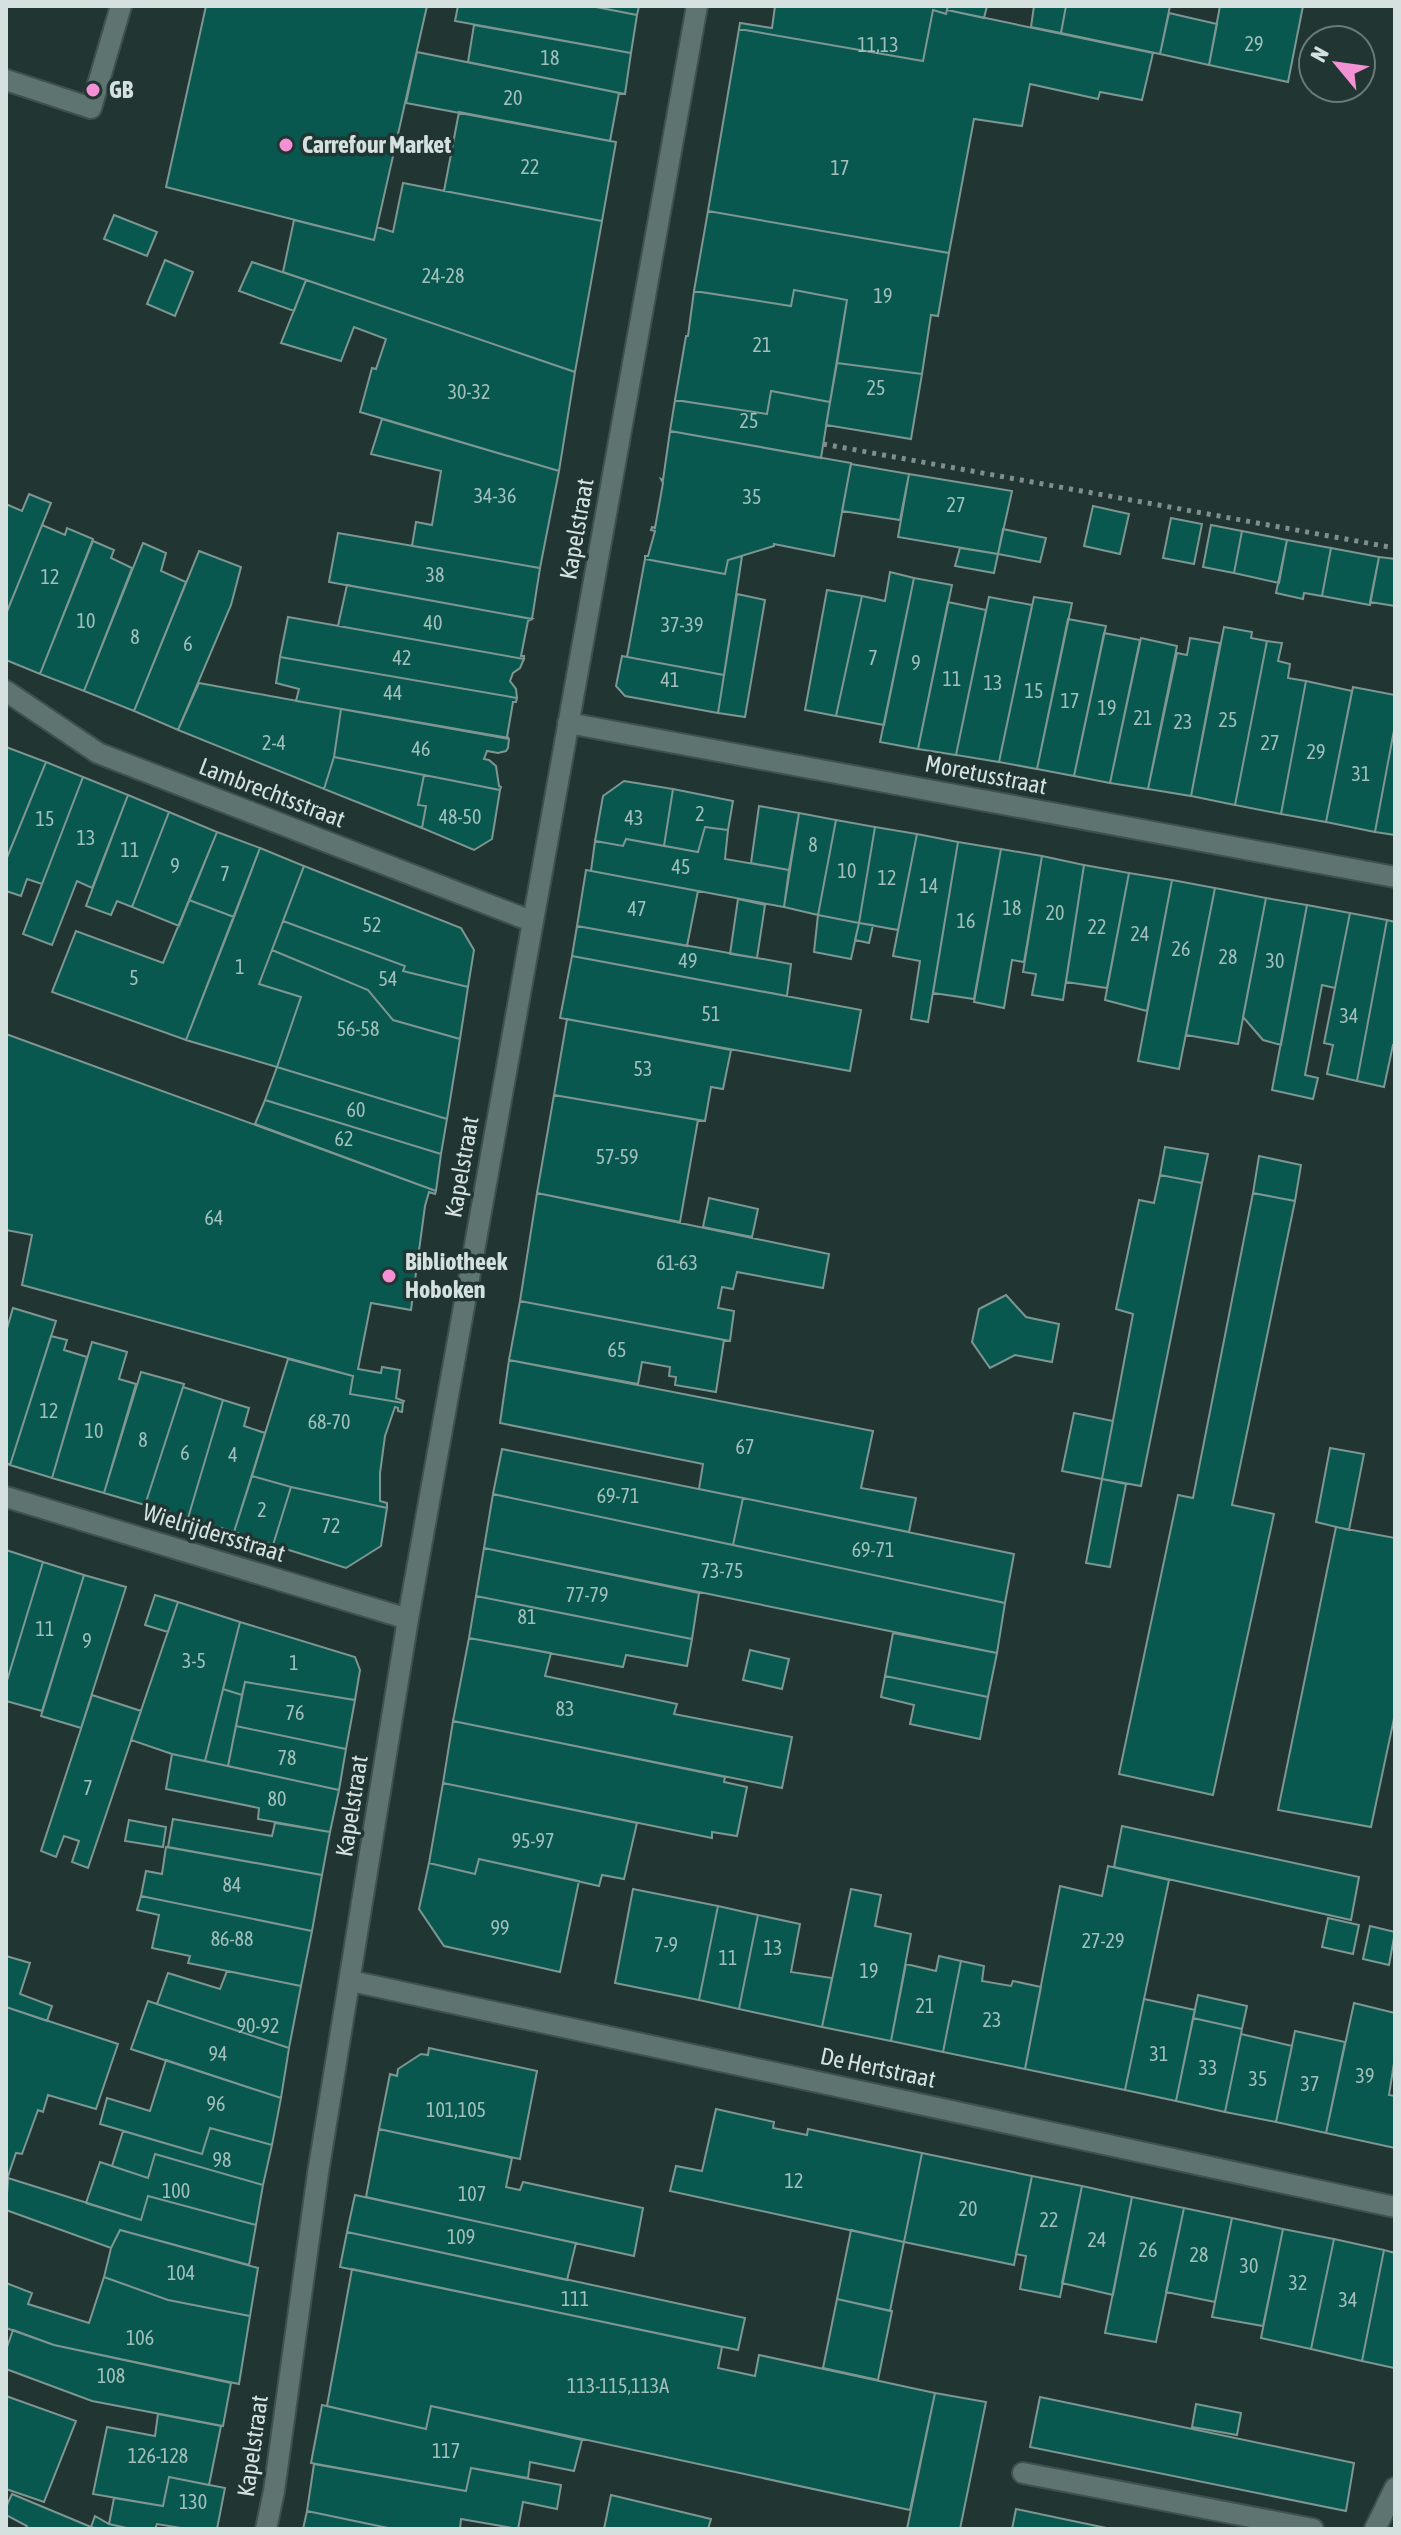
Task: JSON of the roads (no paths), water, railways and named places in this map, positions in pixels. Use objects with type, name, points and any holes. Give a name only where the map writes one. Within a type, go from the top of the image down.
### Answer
[{"type":"street","points":[[6,80],[91,108],[121,6]]},
{"type":"street","name":"Kapelstraat","points":[[266,2529],[274,2491],[318,2173],[408,1619],[697,6]]},
{"type":"street","name":"Lambrechtsstraat","points":[[6,691],[98,753],[531,921]]},
{"type":"street","name":"Moretusstraat","points":[[568,723],[1395,877]]},
{"type":"street","name":"Wielrijdersstraat","points":[[6,1497],[408,1619]]},
{"type":"street","name":"De Hertstraat","points":[[351,1981],[1395,2207]]},
{"type":"street","points":[[1023,2473],[1313,2529]]},
{"type":"street","points":[[1375,2529],[1395,2488]]},
{"type":"place","name":"GB","points":[[93,90]]},
{"type":"place","name":"Carrefour Market","points":[[286,145]]},
{"type":"place","name":"Bibliotheek Hoboken","points":[[389,1276]]}]
